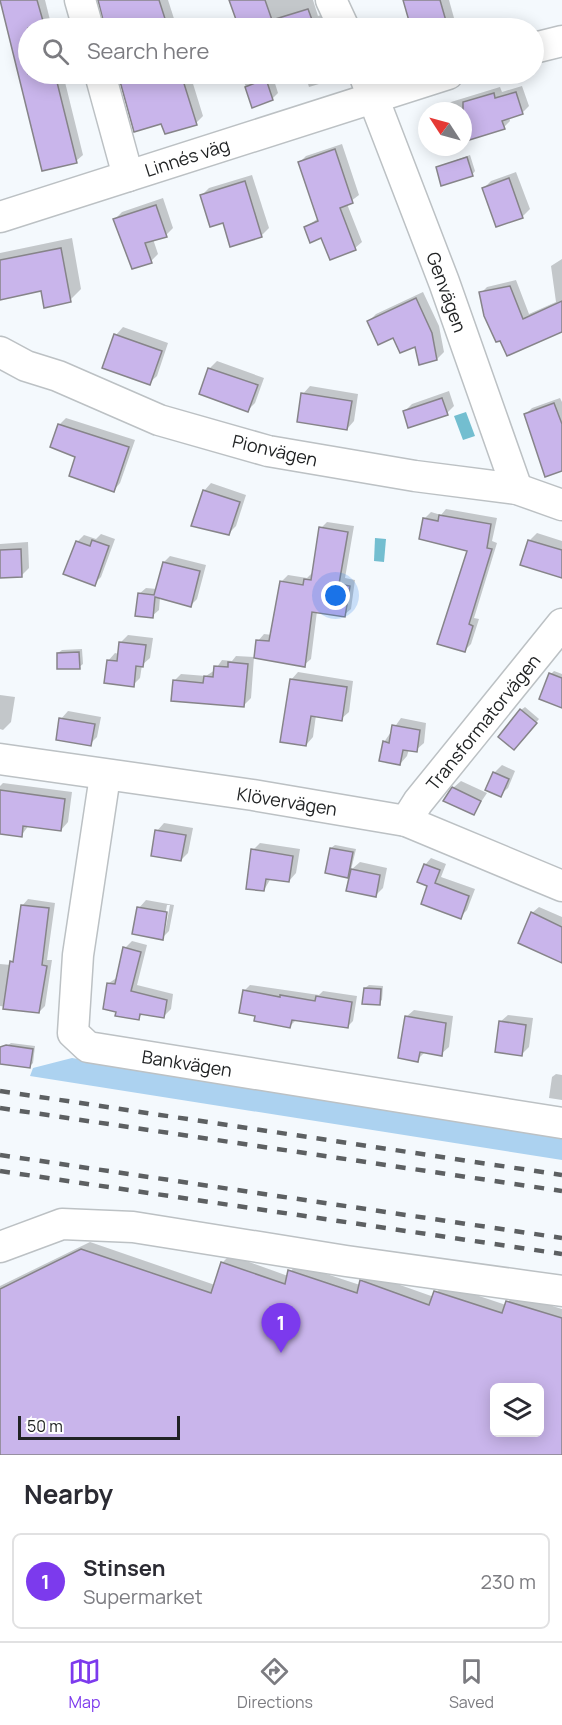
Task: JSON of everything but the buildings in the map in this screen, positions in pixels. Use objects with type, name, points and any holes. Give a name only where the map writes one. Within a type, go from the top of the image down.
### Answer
[{"type":"street","points":[[80,0],[85,18]]},
{"type":"street","points":[[331,0],[339,18]]},
{"type":"street","points":[[544,46],[562,41]]},
{"type":"street","points":[[103,84],[128,176]]},
{"type":"street","name":"Linnés väg","points":[[0,217],[128,176],[370,85]]},
{"type":"street","name":"Genvägen","points":[[370,85],[517,489]]},
{"type":"street","name":"Pionvägen","points":[[0,352],[26,366],[57,375],[159,420],[268,451],[415,476],[517,489],[562,505]]},
{"type":"street","name":"Transformatorvägen","points":[[406,821],[418,802],[562,624]]},
{"type":"street","name":"Klövervägen","points":[[0,759],[105,776],[253,795],[406,821],[562,886]]},
{"type":"street","name":"Bankvägen","points":[[105,776],[78,955],[73,1033],[88,1047],[562,1123]]},
{"type":"street","points":[[0,1247],[62,1224],[133,1227],[346,1261],[562,1291]]},
{"type":"shaded area","points":[[466,412],[475,436],[463,440],[454,416]]},
{"type":"shaded area","points":[[375,538],[386,539],[384,562],[374,561]]},
{"type":"shaded area","points":[[72,1058],[562,1138],[562,1160],[30,1076],[33,1068]]},
{"type":"railway","points":[[0,1091],[562,1175]]},
{"type":"railway","points":[[0,1108],[562,1191]]},
{"type":"railway","points":[[0,1155],[562,1238]]},
{"type":"railway","points":[[0,1171],[562,1254]]},
{"type":"place","name":"Stinsen","points":[[281,1353]]}]
